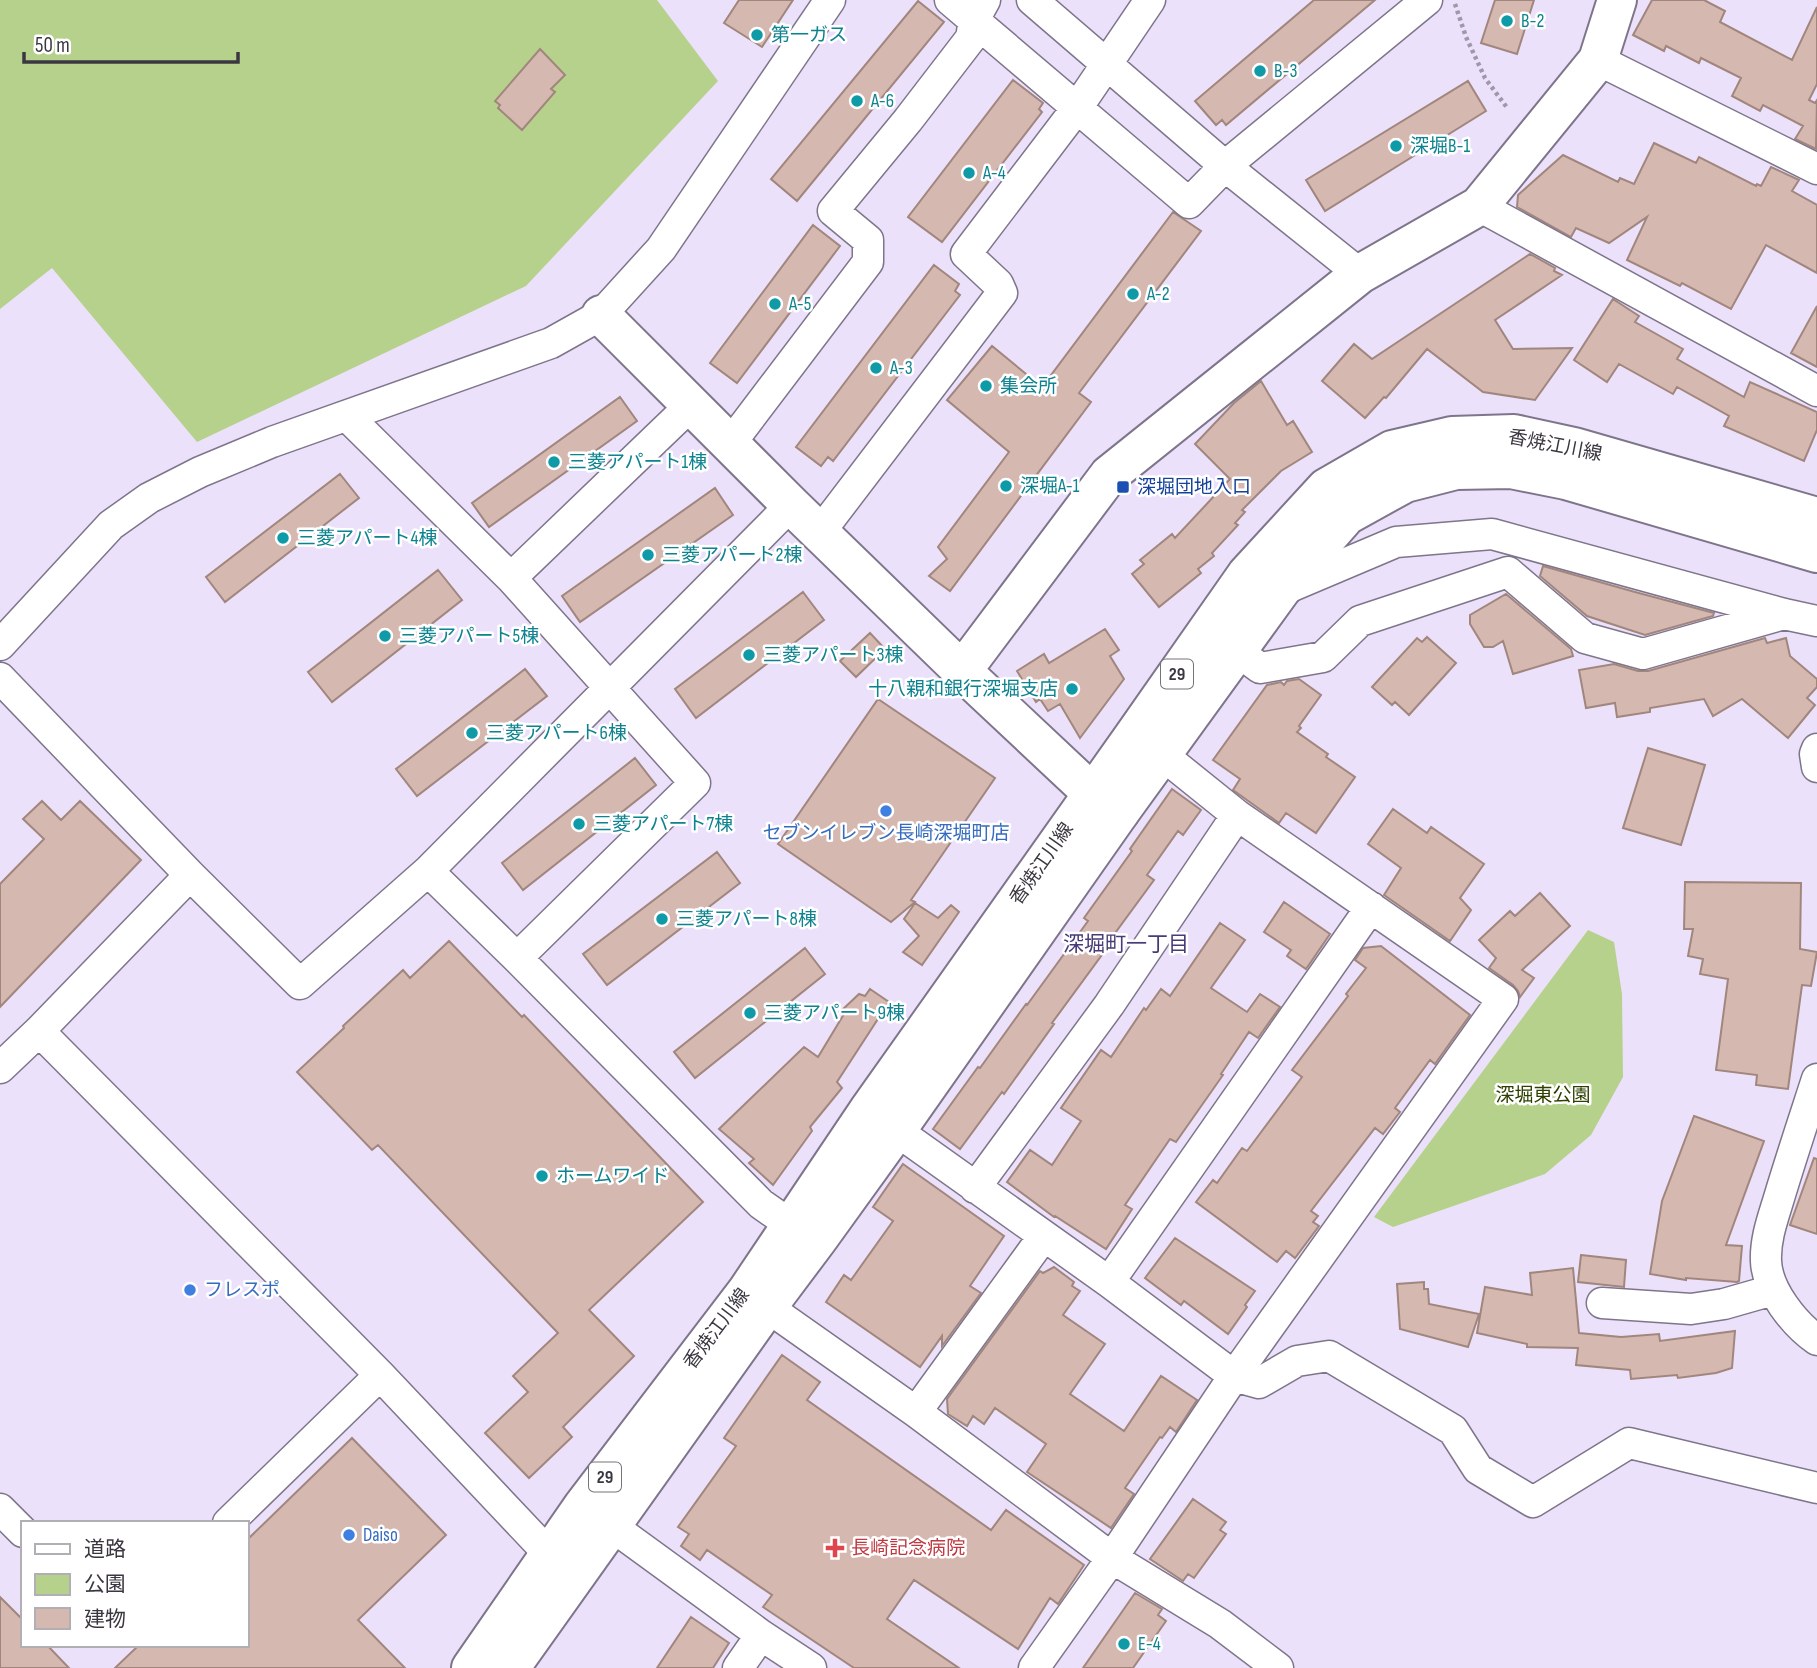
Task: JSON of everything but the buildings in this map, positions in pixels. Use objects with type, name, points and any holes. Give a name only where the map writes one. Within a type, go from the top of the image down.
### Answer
[{"type":"main road","points":[[962,671],[1109,475],[1360,274],[1479,206],[1598,60],[1617,0]]},
{"type":"main road","points":[[601,315],[962,671],[1106,803]]},
{"type":"main road","name":"香焼江川線","points":[[757,1299],[791,1225],[882,1121],[1149,744],[1247,574],[1326,488],[1392,450],[1452,436],[1514,434],[1574,447],[1817,517]]},
{"type":"main road","name":"香焼江川線","points":[[1149,744],[1237,651],[1281,590],[1347,515],[1405,482],[1456,470],[1511,469],[1566,480],[1817,553]]},
{"type":"main road","name":"香焼江川線","points":[[510,1668],[597,1516],[757,1299],[818,1239],[882,1121]]},
{"type":"main road","name":"香焼江川線","points":[[471,1668],[550,1555],[597,1516]]},
{"type":"street","points":[[0,645],[111,524],[149,498],[200,472],[271,442],[551,343],[601,315],[661,249],[830,0]]},
{"type":"street","points":[[950,0],[980,10],[1077,108],[1189,203],[1225,166],[1427,0]]},
{"type":"street","points":[[1032,0],[1225,166],[1360,274]]},
{"type":"street","points":[[820,532],[1002,293],[998,284],[966,254],[1077,108],[1150,0]]},
{"type":"street","points":[[730,444],[868,262],[867,240],[833,211],[971,38],[980,10]]},
{"type":"street","points":[[1598,60],[1817,169]]},
{"type":"street","points":[[1479,206],[1817,391]]},
{"type":"street","points":[[511,578],[691,405]]},
{"type":"street","points":[[347,416],[511,578],[695,783],[517,958]]},
{"type":"street","points":[[0,678],[190,875],[300,984],[428,871],[791,505]]},
{"type":"street","points":[[1247,574],[1281,590],[1396,542],[1492,534],[1817,621]]},
{"type":"street","points":[[1237,651],[1260,668],[1323,657],[1360,621],[1508,572],[1586,638],[1643,654],[1784,614]]},
{"type":"street","points":[[1034,1668],[1112,1558],[1234,1376],[1503,999],[1237,815],[1149,744]]},
{"type":"street","points":[[1817,749],[1817,767]]},
{"type":"street","points":[[975,1188],[1109,1005],[1237,815]]},
{"type":"street","points":[[428,871],[761,1204],[791,1225]]},
{"type":"street","points":[[0,1068],[190,875]]},
{"type":"street","points":[[1109,1282],[1371,907]]},
{"type":"street","points":[[39,1031],[380,1375],[550,1555]]},
{"type":"street","points":[[1817,1079],[1768,1238],[1766,1262],[1773,1290],[1790,1314],[1817,1340]]},
{"type":"street","points":[[882,1121],[1109,1282],[1234,1376],[1259,1383],[1297,1361],[1329,1356],[1452,1430],[1478,1469],[1533,1502],[1629,1443],[1817,1488]]},
{"type":"street","points":[[916,1412],[1043,1237]]},
{"type":"street","points":[[1602,1303],[1691,1309],[1724,1304],[1773,1290]]},
{"type":"street","points":[[757,1299],[916,1412],[1112,1558],[1220,1624],[1278,1668]]},
{"type":"street","points":[[230,1521],[380,1375]]},
{"type":"street","points":[[0,1509],[21,1530]]},
{"type":"street","points":[[597,1516],[811,1668]]},
{"type":"street","points":[[738,1668],[761,1635]]},
{"type":"path","points":[[1453,0],[1485,78],[1508,109]]},
{"type":"green space","points":[[0,0],[657,0],[718,81],[526,286],[197,442],[52,268],[0,309]]},
{"type":"green space","name":"深堀東公園","points":[[1588,930],[1614,942],[1622,994],[1623,1077],[1591,1135],[1545,1174],[1393,1227],[1374,1217]]},
{"type":"place","name":"B-2","points":[[1507,21]]},
{"type":"place","name":"第一ガス","points":[[757,35]]},
{"type":"place","name":"B-3","points":[[1260,71]]},
{"type":"place","name":"A-6","points":[[857,101]]},
{"type":"place","name":"深堀B-1","points":[[1396,146]]},
{"type":"place","name":"A-4","points":[[969,173]]},
{"type":"place","name":"A-2","points":[[1133,294]]},
{"type":"place","name":"A-5","points":[[775,304]]},
{"type":"place","name":"A-3","points":[[876,368]]},
{"type":"place","name":"集会所","points":[[986,386]]},
{"type":"place","name":"三菱アパート1棟","points":[[554,462]]},
{"type":"place","name":"深堀A-1","points":[[1006,486]]},
{"type":"place","name":"深堀団地入口","points":[[1123,487]]},
{"type":"place","name":"三菱アパート4棟","points":[[283,538]]},
{"type":"place","name":"三菱アパート2棟","points":[[648,555]]},
{"type":"place","name":"三菱アパート5棟","points":[[385,636]]},
{"type":"place","name":"三菱アパート3棟","points":[[749,655]]},
{"type":"place","name":"十八親和銀行深堀支店","points":[[1072,689]]},
{"type":"place","name":"三菱アパート6棟","points":[[472,733]]},
{"type":"place","name":"セブンイレブン長崎深堀町店","points":[[886,811]]},
{"type":"place","name":"三菱アパート7棟","points":[[579,824]]},
{"type":"place","name":"三菱アパート8棟","points":[[662,919]]},
{"type":"place","name":"三菱アパート9棟","points":[[750,1013]]},
{"type":"place","name":"ホームワイド","points":[[542,1176]]},
{"type":"place","name":"フレスポ","points":[[190,1290]]},
{"type":"place","name":"Daiso","points":[[349,1535]]},
{"type":"place","name":"長崎記念病院","points":[[835,1548]]},
{"type":"place","name":"E-4","points":[[1124,1644]]},
{"type":"district","name":"深堀町一丁目","points":[[1126,944]]}]
